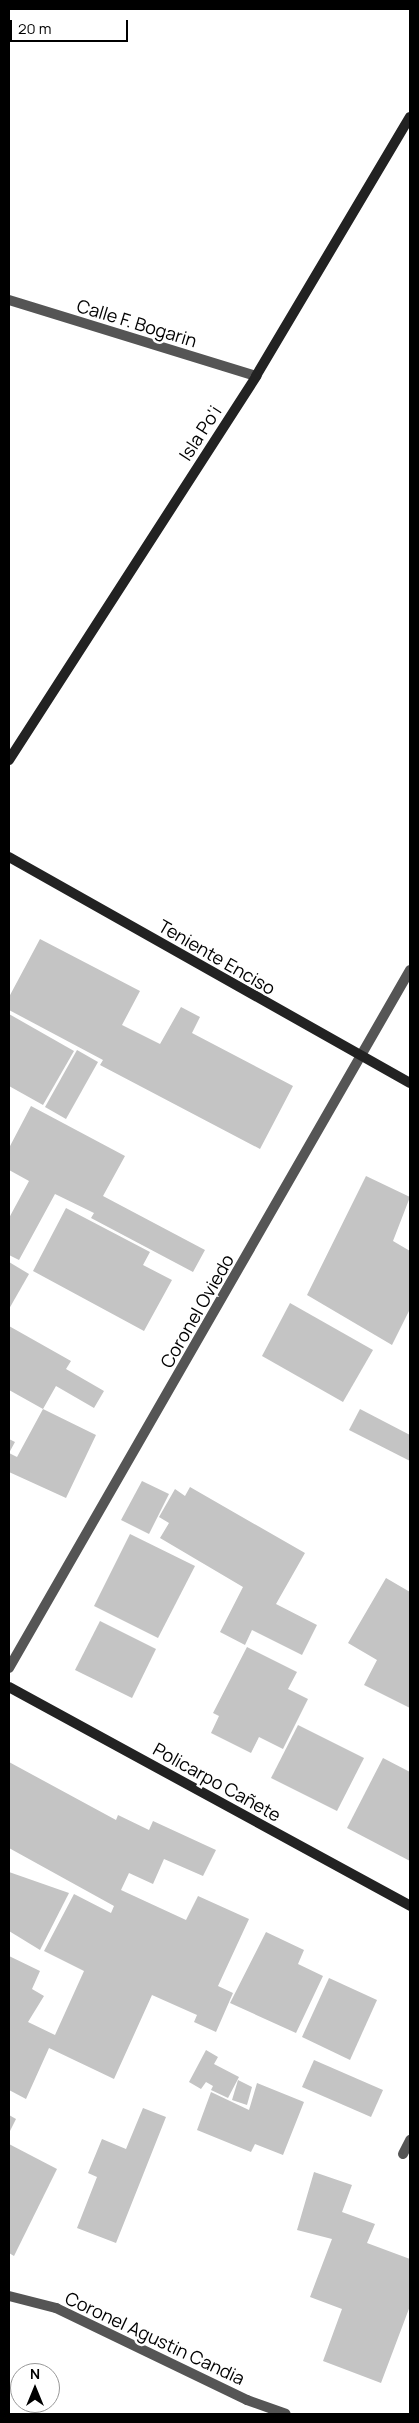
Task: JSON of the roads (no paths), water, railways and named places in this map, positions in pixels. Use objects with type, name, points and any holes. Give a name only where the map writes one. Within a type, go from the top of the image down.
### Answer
[{"type":"street","name":"Isla Po'i","points":[[9,760],[256,376],[410,117]]},
{"type":"street","name":"Calle F. Bogarin","points":[[9,300],[256,376]]},
{"type":"street","name":"Teniente Enciso","points":[[9,857],[362,1058],[410,1083]]},
{"type":"street","name":"Coronel Oviedo","points":[[9,1668],[362,1058],[410,970]]},
{"type":"street","name":"Policarpo Cañete","points":[[9,1687],[410,1906]]},
{"type":"street","points":[[403,2154],[410,2140]]},
{"type":"street","name":"Coronel Agustin Candia","points":[[9,2296],[56,2308],[246,2400],[286,2414]]}]
